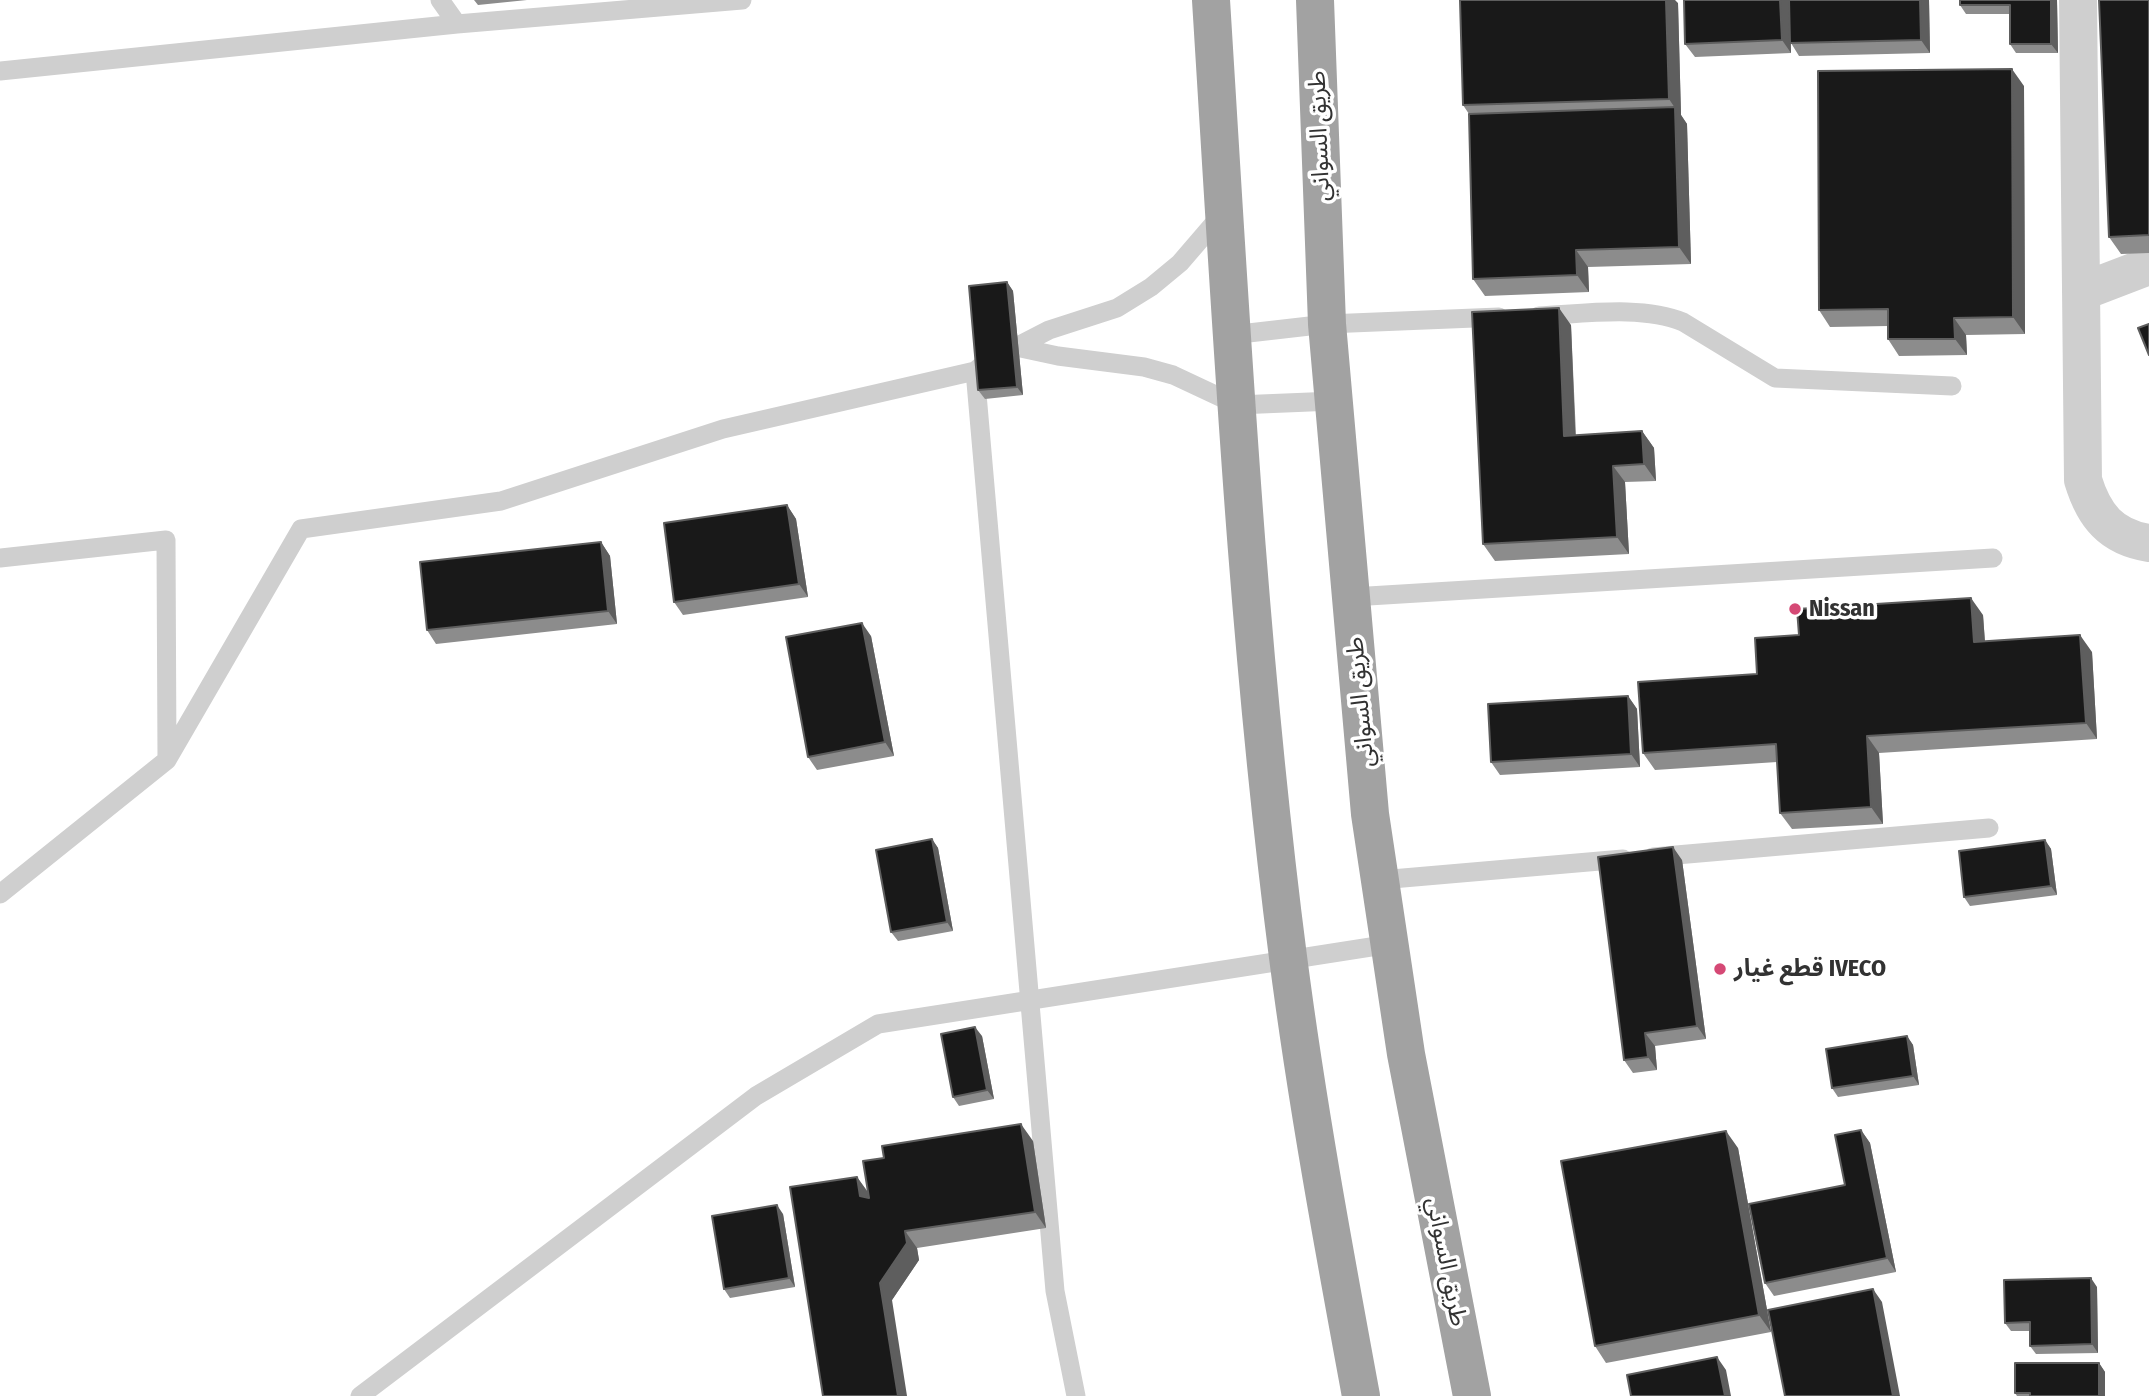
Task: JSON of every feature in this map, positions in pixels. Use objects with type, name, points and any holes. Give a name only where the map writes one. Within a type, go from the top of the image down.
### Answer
[{"type":"highway","points":[[1211,0],[1231,335],[1261,719],[1288,960],[1311,1125],[1361,1396]]},
{"type":"highway","name":"طريق السواني","points":[[1315,0],[1327,324],[1370,814],[1406,1054],[1472,1396]]},
{"type":"street","points":[[2078,0],[2083,480],[2089,500],[2103,521],[2130,540],[2149,544]]},
{"type":"street","points":[[2081,292],[2149,266]]},
{"type":"lane","points":[[440,0],[457,24]]},
{"type":"lane","points":[[0,71],[457,24],[742,0]]},
{"type":"lane","points":[[0,894],[166,760],[301,529],[501,501],[723,429],[975,371],[998,352],[1016,347],[1049,330],[1117,308],[1151,287],[1180,262],[1224,211]]},
{"type":"lane","points":[[1231,335],[1327,324],[1646,312],[1683,321],[1775,378],[1952,386]]},
{"type":"lane","points":[[1016,347],[1058,356],[1144,367],[1173,375],[1237,405],[1334,401]]},
{"type":"lane","points":[[975,371],[1055,1290],[1076,1396]]},
{"type":"lane","points":[[0,558],[166,540],[166,760]]},
{"type":"lane","points":[[1352,597],[1993,558]]},
{"type":"lane","points":[[1380,880],[1989,828]]},
{"type":"lane","points":[[360,1396],[756,1096],[878,1024],[1390,944]]},
{"type":"building","points":[[1460,0],[1666,0],[1669,99],[1463,105]]},
{"type":"building","points":[[1684,0],[1780,0],[1782,40],[1685,44]]},
{"type":"building","points":[[1789,0],[1920,0],[1921,40],[1790,43]]},
{"type":"building","points":[[1960,0],[2051,0],[2051,44],[2010,44],[2010,5],[1960,5]]},
{"type":"building","points":[[2099,0],[2149,0],[2149,235],[2109,237]]},
{"type":"building","points":[[2012,69],[2013,317],[1954,318],[1955,339],[1888,339],[1888,309],[1819,310],[1818,71]]},
{"type":"building","points":[[1675,107],[1679,247],[1576,250],[1577,275],[1473,279],[1469,114]]},
{"type":"building","points":[[1007,282],[1017,387],[978,390],[969,286]]},
{"type":"building","points":[[1559,308],[1564,436],[1642,431],[1644,464],[1613,466],[1617,537],[1483,544],[1472,312]]},
{"type":"building","points":[[2149,324],[2149,355],[2138,328]]},
{"type":"building","points":[[787,505],[799,584],[674,602],[664,523]]},
{"type":"building","points":[[601,542],[608,611],[427,630],[420,562]]},
{"type":"building","points":[[1971,598],[1974,642],[2080,635],[2086,723],[1867,736],[1871,807],[1780,813],[1776,744],[1643,753],[1638,682],[1757,674],[1755,638],[1799,635],[1797,609]]},
{"type":"building","points":[[862,623],[885,742],[808,757],[786,637]]},
{"type":"building","points":[[1628,696],[1631,754],[1491,762],[1488,704]]},
{"type":"building","points":[[932,839],[947,922],[891,932],[876,850]]},
{"type":"building","points":[[2045,840],[2051,886],[1964,897],[1959,851]]},
{"type":"building","points":[[1673,847],[1697,1026],[1645,1033],[1648,1057],[1624,1060],[1598,857]]},
{"type":"building","points":[[975,1027],[987,1090],[953,1097],[941,1034]]},
{"type":"building","points":[[1907,1036],[1913,1076],[1832,1088],[1826,1049]]},
{"type":"building","points":[[1021,1124],[1035,1212],[905,1231],[907,1243],[880,1283],[898,1396],[823,1396],[790,1187],[857,1177],[860,1196],[869,1198],[863,1161],[884,1158],[882,1146]]},
{"type":"building","points":[[1861,1130],[1887,1258],[1765,1283],[1749,1204],[1845,1185],[1835,1135]]},
{"type":"building","points":[[1726,1131],[1759,1315],[1595,1346],[1561,1161]]},
{"type":"building","points":[[777,1205],[789,1278],[724,1289],[712,1216]]},
{"type":"building","points":[[2091,1278],[2092,1344],[2030,1346],[2030,1322],[2005,1323],[2004,1280]]},
{"type":"building","points":[[1873,1289],[1893,1396],[1785,1396],[1768,1310]]},
{"type":"building","points":[[1717,1357],[1725,1396],[1631,1396],[1627,1375]]},
{"type":"building","points":[[2015,1363],[2099,1363],[2099,1396],[2030,1396],[2030,1393],[2015,1393]]},
{"type":"place","name":"Nissan","points":[[1795,609]]},
{"type":"place","name":"قطع غيار IVECO","points":[[1720,969]]}]
